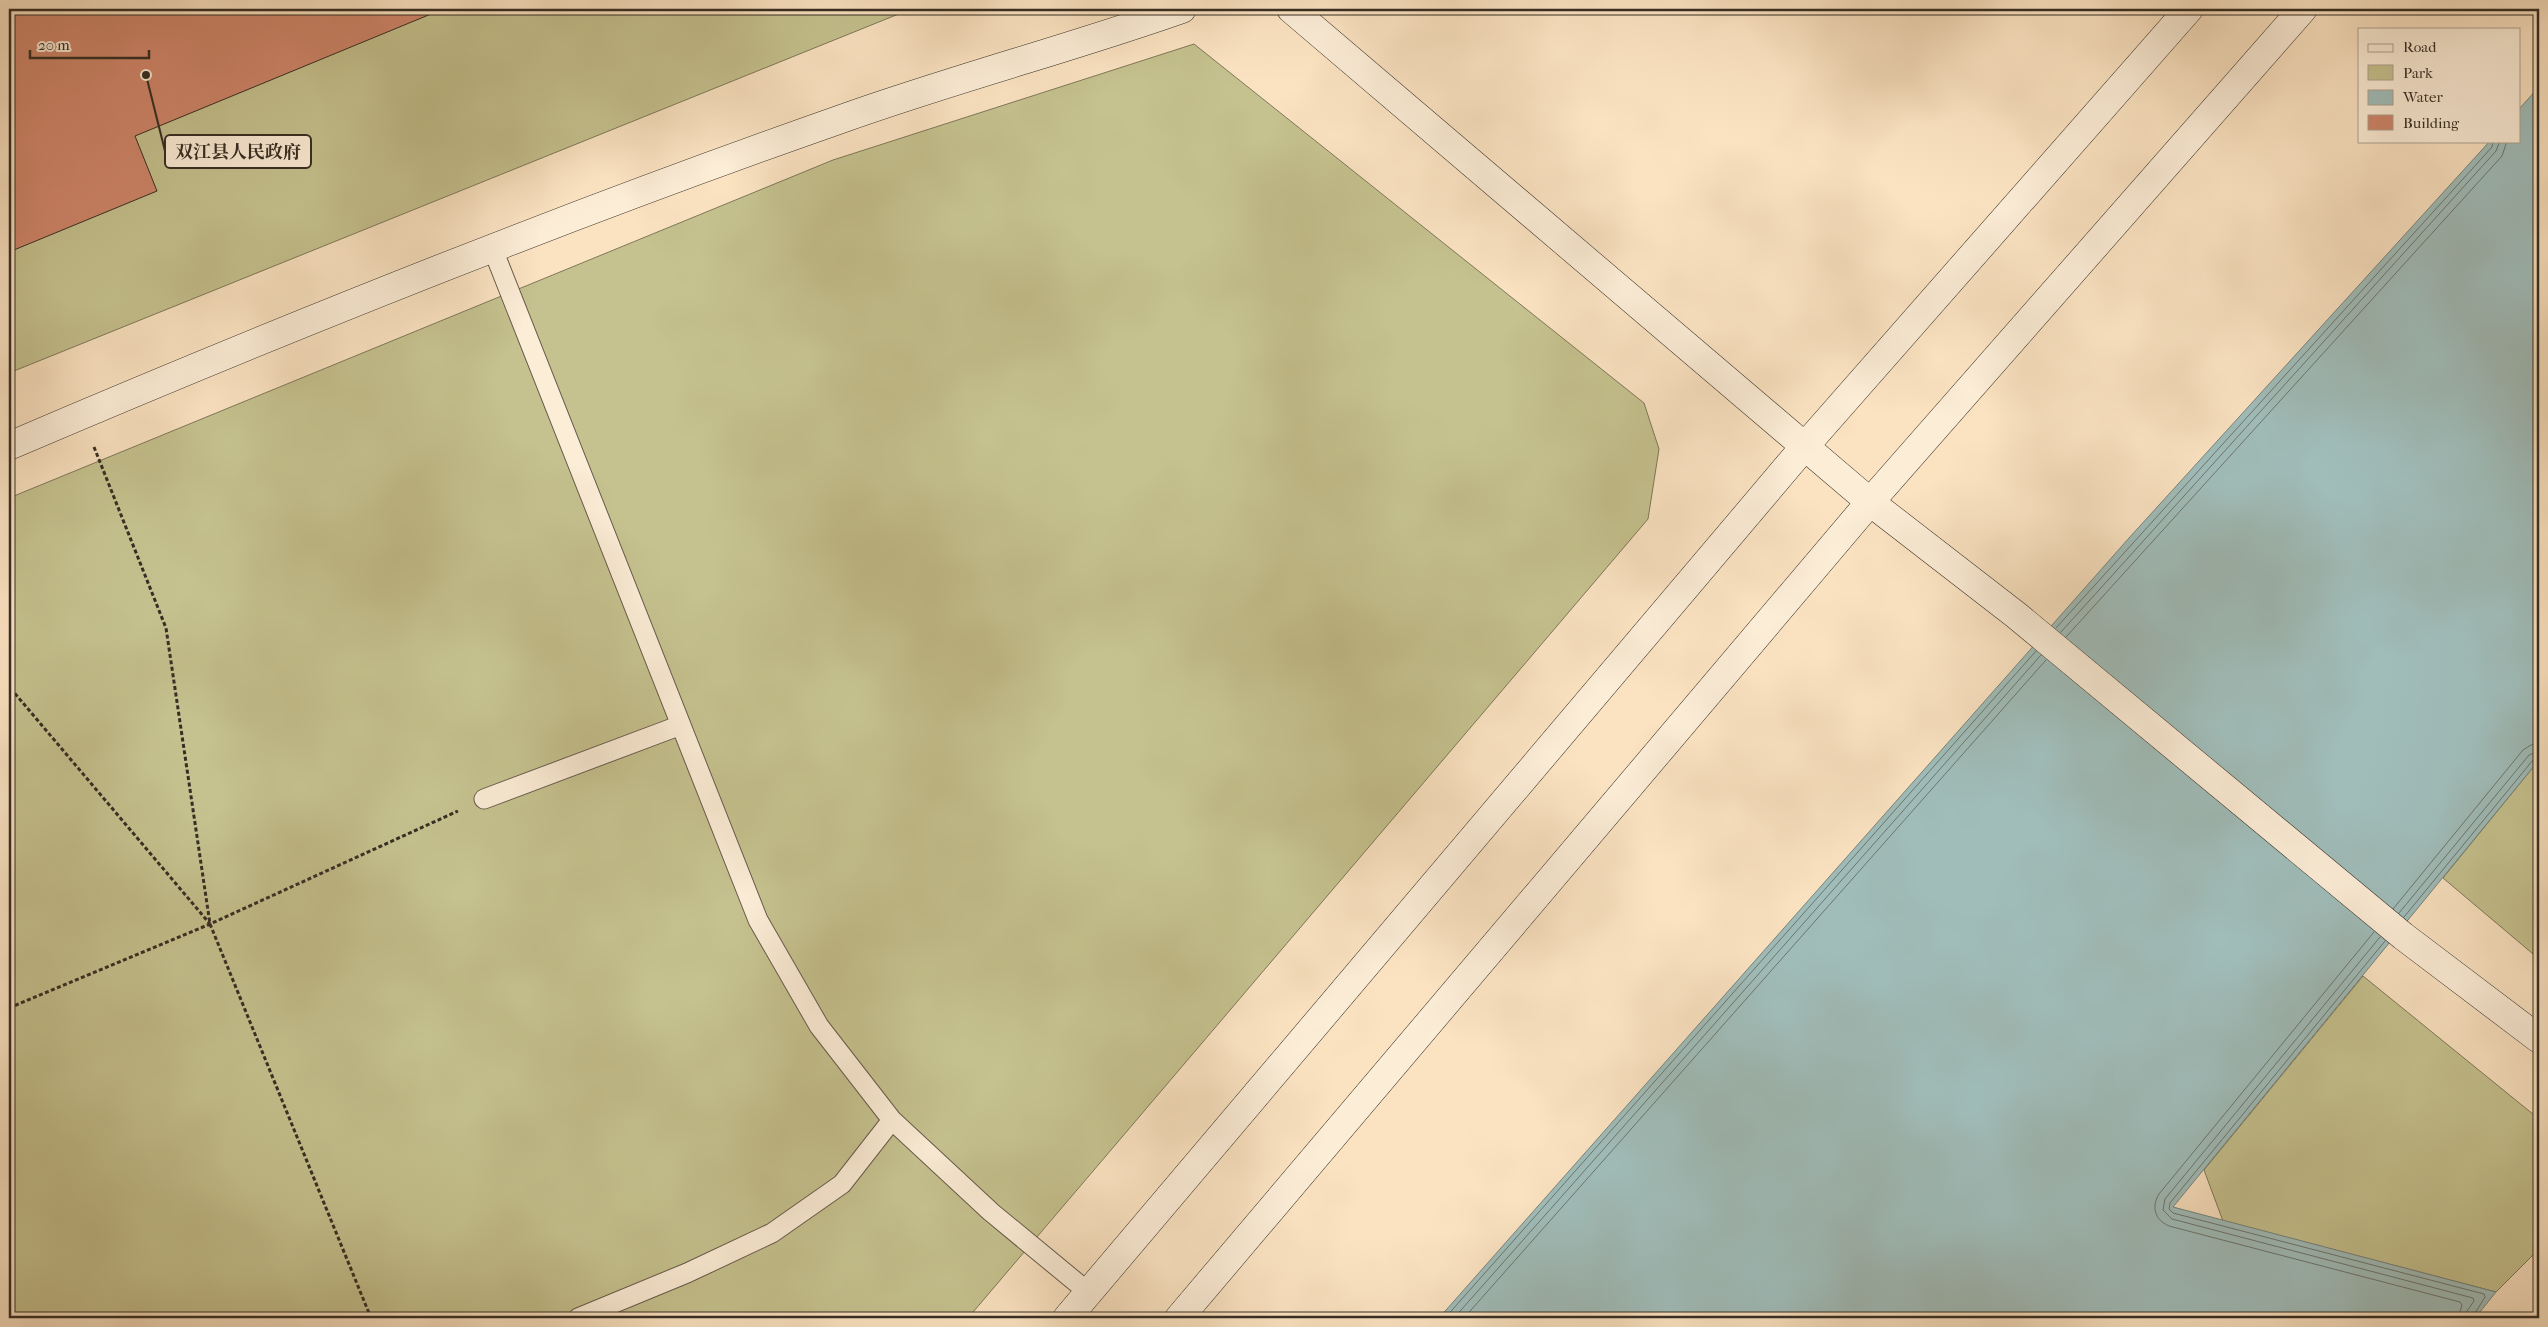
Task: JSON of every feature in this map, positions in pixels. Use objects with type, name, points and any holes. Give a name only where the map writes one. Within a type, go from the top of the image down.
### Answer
[{"type":"main road","points":[[9,446],[492,247],[850,116],[1104,36],[1182,9]]},
{"type":"main road","points":[[1291,9],[1870,502],[2016,615],[2403,936],[2539,1040]]},
{"type":"main road","points":[[1066,1318],[1805,446],[2189,9]]},
{"type":"main road","points":[[1179,1318],[1870,502],[2303,9]]},
{"type":"lane","points":[[492,247],[758,920],[819,1026],[892,1120],[991,1212],[1088,1292]]},
{"type":"lane","points":[[484,800],[681,724]]},
{"type":"lane","points":[[578,1318],[687,1273],[772,1233],[842,1184],[892,1120]]},
{"type":"path","points":[[84,414],[101,468],[166,628],[210,924],[371,1318]]},
{"type":"path","points":[[9,682],[12,690],[210,924]]},
{"type":"path","points":[[9,1008],[210,924],[484,800]]},
{"type":"green space","points":[[9,9],[911,9],[9,373]]},
{"type":"green space","points":[[1194,44],[1644,403],[1659,449],[1648,519],[968,1318],[9,1318],[9,498],[833,160]]},
{"type":"green space","points":[[2539,760],[2539,959],[2443,878]]},
{"type":"green space","points":[[2363,976],[2539,1119],[2539,1249],[2496,1292],[2223,1221],[2204,1170]]},
{"type":"water","points":[[2539,87],[2539,760],[2173,1207],[2496,1292],[2475,1318],[1439,1318],[2129,538],[2489,142],[2520,142],[2520,108]]},
{"type":"building","points":[[9,9],[429,9],[431,14],[135,136],[157,191],[9,252]]},
{"type":"place","name":"双江县人民政府","points":[[146,75]]}]
